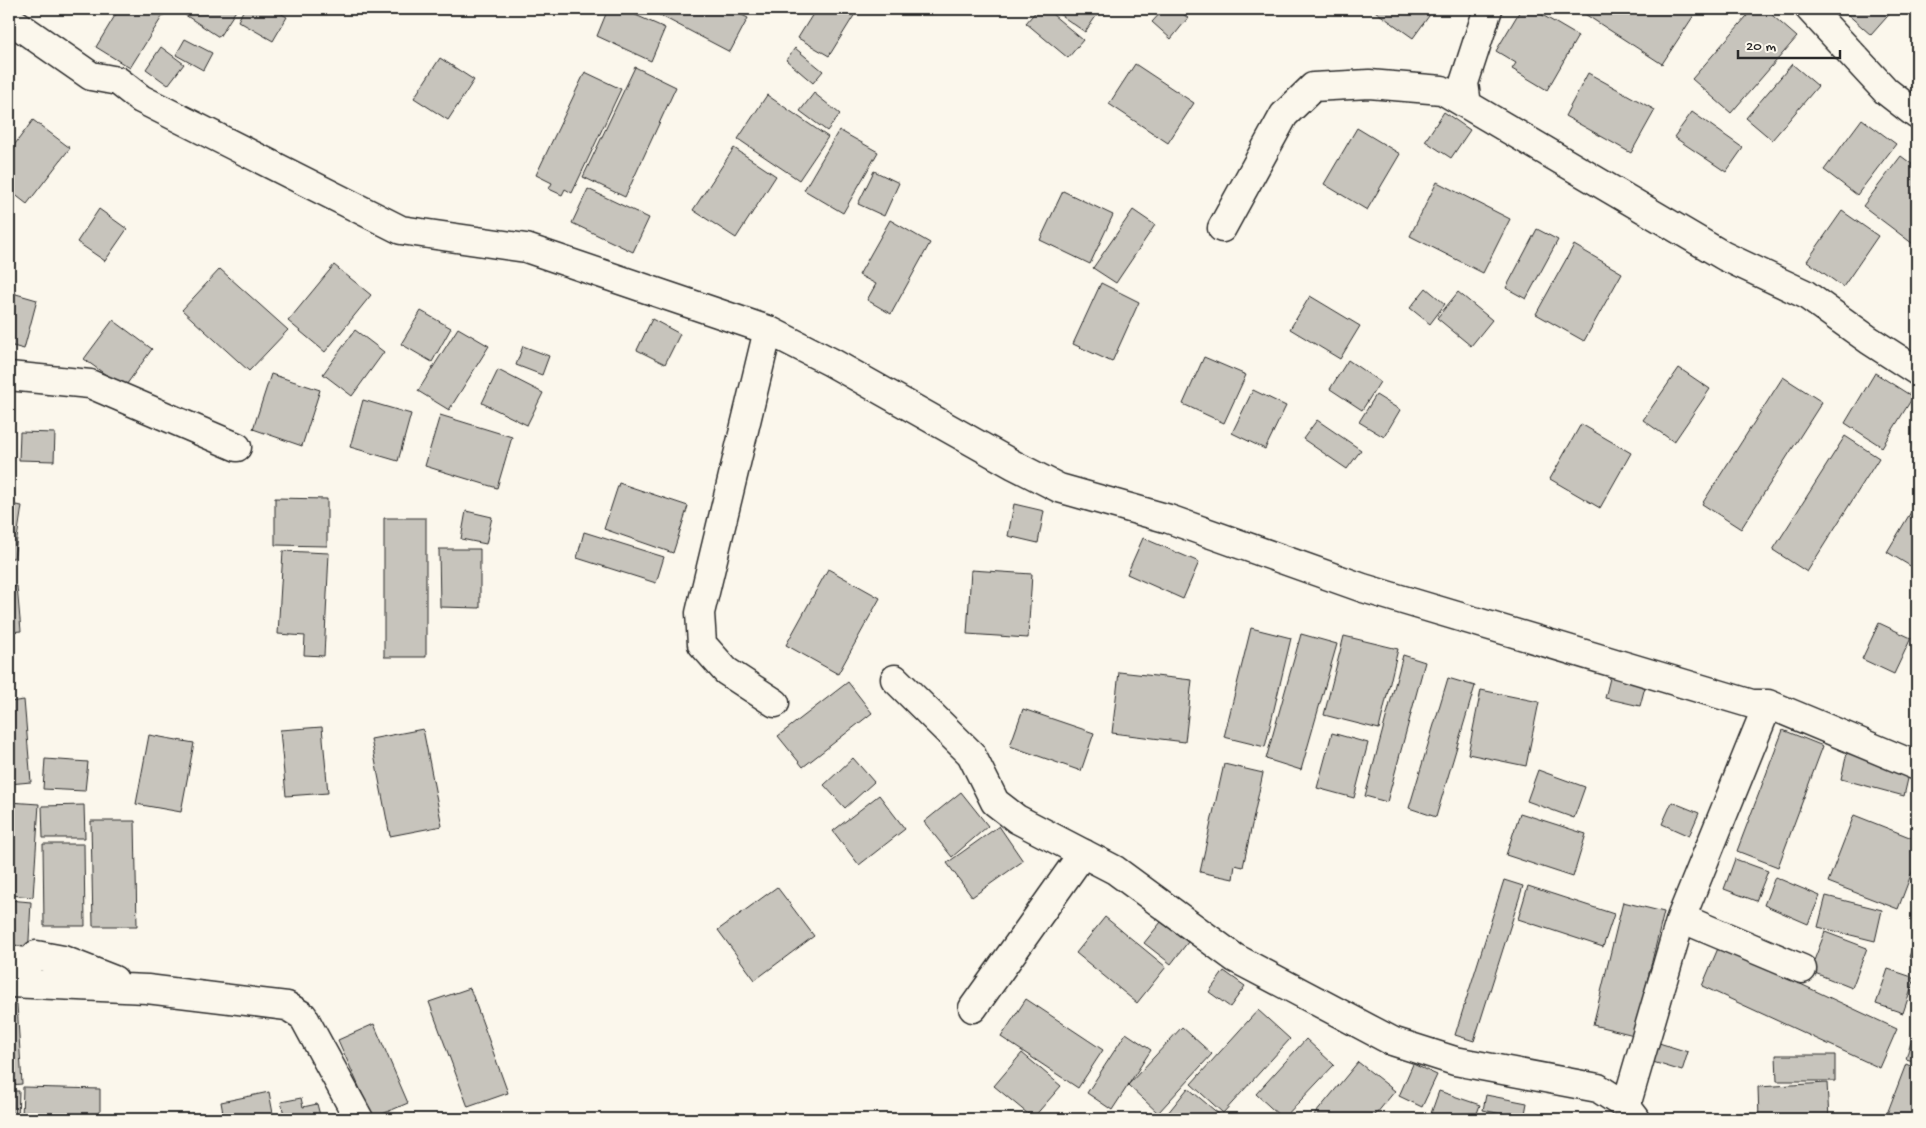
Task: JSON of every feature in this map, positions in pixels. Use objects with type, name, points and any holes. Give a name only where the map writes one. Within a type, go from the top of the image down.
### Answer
[{"type":"street","points":[[1467,105],[1464,83],[1488,9]]},
{"type":"street","points":[[1810,9],[1886,90],[1917,114]]},
{"type":"street","points":[[9,19],[91,76],[118,81],[141,99],[401,230],[526,248],[768,330],[831,362],[1014,465],[1059,488],[1169,519],[1363,588],[1752,704],[1768,704],[1917,766]]},
{"type":"street","points":[[1222,228],[1284,115],[1313,87],[1369,84],[1442,90],[1724,256],[1806,294],[1869,340],[1917,371]]},
{"type":"street","points":[[768,330],[700,613],[702,644],[726,671],[775,702]]},
{"type":"street","points":[[9,376],[90,384],[237,446]]},
{"type":"street","points":[[895,679],[971,754],[995,802],[1017,819],[1115,870],[1235,958],[1392,1041],[1455,1061],[1598,1088],[1631,1113],[1681,918],[1768,704]]},
{"type":"street","points":[[973,1008],[1083,853]]},
{"type":"street","points":[[1681,918],[1802,969]]},
{"type":"street","points":[[9,959],[26,962],[32,960],[36,955],[63,960],[139,989]]},
{"type":"street","points":[[9,983],[139,989],[287,1006],[303,1016],[359,1119]]},
{"type":"building","points":[[119,9],[167,9],[130,68],[96,47]]},
{"type":"building","points":[[176,9],[237,9],[219,37]]},
{"type":"building","points":[[244,9],[273,9],[287,17],[273,41],[238,21]]},
{"type":"building","points":[[608,9],[622,9],[665,28],[651,61],[597,36]]},
{"type":"building","points":[[648,9],[730,9],[748,18],[730,52]]},
{"type":"building","points":[[816,9],[858,9],[829,56],[798,38]]},
{"type":"building","points":[[1038,9],[1046,9],[1083,40],[1068,58],[1026,23]]},
{"type":"building","points":[[1052,9],[1101,9],[1085,32]]},
{"type":"building","points":[[1164,9],[1177,9],[1188,18],[1171,39],[1152,22]]},
{"type":"building","points":[[1372,9],[1434,9],[1413,38]]},
{"type":"building","points":[[1521,9],[1532,9],[1578,36],[1547,90],[1512,69],[1516,63],[1496,51]]},
{"type":"building","points":[[1577,9],[1698,9],[1662,64]]},
{"type":"building","points":[[1753,9],[1765,9],[1797,37],[1731,113],[1692,79]]},
{"type":"building","points":[[1848,9],[1894,9],[1871,35],[1845,12]]},
{"type":"building","points":[[185,39],[212,53],[203,70],[176,55]]},
{"type":"building","points":[[161,47],[184,64],[168,85],[146,69]]},
{"type":"building","points":[[795,48],[823,71],[813,83],[786,60]]},
{"type":"building","points":[[440,58],[474,80],[448,120],[414,98]]},
{"type":"building","points":[[1135,64],[1194,103],[1168,143],[1109,104]]},
{"type":"building","points":[[1792,64],[1818,86],[1772,140],[1746,118]]},
{"type":"building","points":[[635,67],[676,87],[625,197],[583,177]]},
{"type":"building","points":[[585,72],[621,89],[572,193],[565,189],[562,195],[549,189],[552,183],[536,175]]},
{"type":"building","points":[[1588,73],[1655,110],[1631,153],[1565,116]]},
{"type":"building","points":[[814,93],[840,114],[827,131],[800,111]]},
{"type":"building","points":[[767,95],[828,137],[799,180],[738,139]]},
{"type":"building","points":[[1444,112],[1470,130],[1451,158],[1425,141]]},
{"type":"building","points":[[1692,112],[1743,148],[1726,172],[1674,137]]},
{"type":"building","points":[[1862,119],[1896,144],[1857,195],[1824,170]]},
{"type":"building","points":[[33,120],[70,148],[27,204],[9,190],[9,152]]},
{"type":"building","points":[[1357,128],[1400,154],[1367,210],[1324,184]]},
{"type":"building","points":[[839,130],[878,152],[843,213],[804,190]]},
{"type":"building","points":[[734,148],[776,176],[736,238],[693,210]]},
{"type":"building","points":[[1901,156],[1917,168],[1917,247],[1863,206]]},
{"type":"building","points":[[874,171],[899,183],[884,216],[858,204]]},
{"type":"building","points":[[1437,182],[1510,219],[1483,273],[1410,236]]},
{"type":"building","points":[[588,189],[649,218],[633,252],[572,223]]},
{"type":"building","points":[[1063,191],[1113,215],[1090,264],[1040,240]]},
{"type":"building","points":[[99,209],[127,229],[105,261],[77,242]]},
{"type":"building","points":[[1133,210],[1155,225],[1116,283],[1093,268]]},
{"type":"building","points":[[1842,211],[1878,236],[1843,287],[1807,261]]},
{"type":"building","points":[[890,220],[930,243],[891,314],[867,300],[876,284],[859,275]]},
{"type":"building","points":[[1537,229],[1558,240],[1526,299],[1506,288]]},
{"type":"building","points":[[1574,245],[1622,273],[1584,341],[1536,314]]},
{"type":"building","points":[[334,265],[371,295],[325,352],[288,321]]},
{"type":"building","points":[[220,269],[288,330],[249,371],[182,310]]},
{"type":"building","points":[[1101,283],[1139,302],[1112,362],[1073,344]]},
{"type":"building","points":[[1426,288],[1445,304],[1430,324],[1410,308]]},
{"type":"building","points":[[9,292],[37,300],[24,349],[9,345]]},
{"type":"building","points":[[1458,292],[1492,320],[1471,346],[1437,318]]},
{"type":"building","points":[[1310,296],[1360,326],[1340,359],[1290,329]]},
{"type":"building","points":[[421,311],[451,328],[432,362],[401,344]]},
{"type":"building","points":[[652,319],[680,334],[665,364],[637,350]]},
{"type":"building","points":[[113,320],[152,349],[124,388],[84,359]]},
{"type":"building","points":[[458,328],[489,346],[449,410],[418,391]]},
{"type":"building","points":[[355,330],[384,352],[352,396],[323,374]]},
{"type":"building","points":[[523,346],[549,356],[542,375],[516,365]]},
{"type":"building","points":[[1204,357],[1246,375],[1224,423],[1183,404]]},
{"type":"building","points":[[1348,360],[1380,382],[1362,410],[1330,389]]},
{"type":"building","points":[[1679,368],[1710,389],[1674,442],[1643,420]]},
{"type":"building","points":[[498,370],[543,393],[527,425],[482,403]]},
{"type":"building","points":[[1875,373],[1913,397],[1882,447],[1845,423]]},
{"type":"building","points":[[271,374],[320,390],[302,446],[253,429]]},
{"type":"building","points":[[1783,377],[1822,402],[1741,529],[1702,504]]},
{"type":"building","points":[[1253,390],[1286,406],[1265,449],[1232,433]]},
{"type":"building","points":[[1376,395],[1400,410],[1384,437],[1359,422]]},
{"type":"building","points":[[363,400],[411,414],[398,461],[350,447]]},
{"type":"building","points":[[440,415],[512,437],[497,488],[425,466]]},
{"type":"building","points":[[1317,420],[1361,450],[1347,469],[1303,439]]},
{"type":"building","points":[[1581,424],[1631,453],[1600,508],[1550,479]]},
{"type":"building","points":[[20,432],[55,433],[54,461],[19,460]]},
{"type":"building","points":[[1845,436],[1879,458],[1807,572],[1773,550]]},
{"type":"building","points":[[619,483],[688,506],[673,553],[604,529]]},
{"type":"building","points":[[275,498],[327,499],[327,546],[275,545]]},
{"type":"building","points":[[1917,502],[1917,570],[1887,552]]},
{"type":"building","points":[[9,504],[22,506],[14,558],[9,558]]},
{"type":"building","points":[[1014,504],[1044,511],[1038,543],[1008,536]]},
{"type":"building","points":[[466,511],[492,517],[486,544],[461,539]]},
{"type":"building","points":[[384,518],[426,518],[426,657],[384,657]]},
{"type":"building","points":[[584,532],[664,557],[656,583],[577,558]]},
{"type":"building","points":[[1143,538],[1199,562],[1183,599],[1127,574]]},
{"type":"building","points":[[439,549],[480,549],[480,608],[440,607]]},
{"type":"building","points":[[283,551],[329,553],[324,656],[304,655],[305,636],[278,634]]},
{"type":"building","points":[[828,569],[880,598],[838,674],[786,645]]},
{"type":"building","points":[[971,570],[1032,574],[1028,638],[967,634]]},
{"type":"building","points":[[17,586],[21,631],[9,632],[9,587]]},
{"type":"building","points":[[1879,623],[1911,638],[1894,674],[1862,659]]},
{"type":"building","points":[[1251,628],[1291,638],[1265,747],[1224,737]]},
{"type":"building","points":[[1301,634],[1337,644],[1301,770],[1266,759]]},
{"type":"building","points":[[1344,636],[1398,649],[1379,729],[1324,715]]},
{"type":"building","points":[[1403,655],[1425,662],[1387,802],[1365,796]]},
{"type":"building","points":[[1119,672],[1192,680],[1185,742],[1112,733]]},
{"type":"building","points":[[1611,674],[1646,683],[1640,706],[1605,698]]},
{"type":"building","points":[[1448,678],[1475,686],[1436,817],[1409,808]]},
{"type":"building","points":[[848,682],[872,713],[803,767],[778,736]]},
{"type":"building","points":[[1481,690],[1539,702],[1526,766],[1468,754]]},
{"type":"building","points":[[24,700],[31,782],[9,784],[9,702]]},
{"type":"building","points":[[1023,709],[1094,733],[1081,771],[1010,746]]},
{"type":"building","points":[[322,727],[328,793],[286,796],[280,730]]},
{"type":"building","points":[[423,729],[442,826],[390,836],[371,739]]},
{"type":"building","points":[[1783,730],[1823,746],[1778,867],[1737,851]]},
{"type":"building","points":[[1332,733],[1368,743],[1354,798],[1317,788]]},
{"type":"building","points":[[149,735],[194,743],[181,812],[136,804]]},
{"type":"building","points":[[1847,753],[1910,770],[1904,796],[1841,779]]},
{"type":"building","points":[[853,758],[874,782],[845,808],[824,785]]},
{"type":"building","points":[[45,759],[88,762],[85,791],[43,789]]},
{"type":"building","points":[[1224,764],[1263,773],[1243,867],[1235,865],[1233,879],[1200,872]]},
{"type":"building","points":[[1538,770],[1585,787],[1574,818],[1527,801]]},
{"type":"building","points":[[961,792],[988,826],[952,857],[924,822]]},
{"type":"building","points":[[879,795],[905,829],[859,865],[833,831]]},
{"type":"building","points":[[9,802],[39,804],[33,897],[9,895]]},
{"type":"building","points":[[1672,802],[1699,813],[1689,836],[1662,824]]},
{"type":"building","points":[[84,805],[85,838],[43,838],[42,806]]},
{"type":"building","points":[[1520,813],[1586,834],[1573,877],[1506,855]]},
{"type":"building","points":[[1854,815],[1917,840],[1917,859],[1898,909],[1828,882]]},
{"type":"building","points":[[91,821],[135,821],[137,926],[93,926]]},
{"type":"building","points":[[999,826],[1023,861],[972,897],[947,863]]},
{"type":"building","points":[[43,844],[84,844],[85,926],[44,926]]},
{"type":"building","points":[[1735,859],[1768,871],[1756,901],[1724,889]]},
{"type":"building","points":[[1775,877],[1820,896],[1808,924],[1764,905]]},
{"type":"building","points":[[1504,880],[1523,886],[1474,1041],[1455,1035]]},
{"type":"building","points":[[1528,886],[1614,914],[1603,947],[1518,919]]},
{"type":"building","points":[[777,887],[814,936],[755,980],[718,930]]},
{"type":"building","points":[[1826,896],[1882,910],[1875,941],[1818,927]]},
{"type":"building","points":[[9,900],[31,902],[28,958],[9,956]]},
{"type":"building","points":[[1623,902],[1664,912],[1634,1035],[1593,1025]]},
{"type":"building","points":[[1105,917],[1166,967],[1137,1003],[1076,953]]},
{"type":"building","points":[[1161,922],[1188,942],[1171,964],[1144,943]]},
{"type":"building","points":[[1825,932],[1867,948],[1852,988],[1810,971]]},
{"type":"building","points":[[1917,935],[1917,961],[1909,957]]},
{"type":"building","points":[[1719,946],[1897,1029],[1880,1068],[1702,986]]},
{"type":"building","points":[[1888,969],[1915,978],[1903,1013],[1876,1004]]},
{"type":"building","points":[[1224,971],[1245,986],[1230,1007],[1209,992]]},
{"type":"building","points":[[470,988],[508,1093],[468,1107],[429,1002]]},
{"type":"building","points":[[1026,999],[1103,1050],[1078,1088],[1001,1037]]},
{"type":"building","points":[[17,1004],[22,1084],[9,1085],[9,1005]]},
{"type":"building","points":[[1258,1010],[1290,1039],[1223,1113],[1191,1084]]},
{"type":"building","points":[[1917,1019],[1917,1062],[1906,1059]]},
{"type":"building","points":[[374,1024],[408,1103],[373,1118],[338,1040]]},
{"type":"building","points":[[1182,1027],[1212,1054],[1158,1113],[1128,1085]]},
{"type":"building","points":[[1126,1033],[1151,1050],[1112,1110],[1087,1093]]},
{"type":"building","points":[[1306,1039],[1334,1065],[1283,1119],[1256,1094]]},
{"type":"building","points":[[1659,1043],[1688,1052],[1682,1071],[1653,1062]]},
{"type":"building","points":[[1022,1053],[1061,1086],[1033,1118],[994,1086]]},
{"type":"building","points":[[1776,1055],[1835,1055],[1835,1081],[1777,1081]]},
{"type":"building","points":[[1358,1062],[1395,1091],[1372,1119],[1311,1119]]},
{"type":"building","points":[[1413,1064],[1437,1075],[1422,1107],[1399,1096]]},
{"type":"building","points":[[1906,1064],[1917,1069],[1917,1119],[1885,1119]]},
{"type":"building","points":[[1827,1083],[1829,1119],[1759,1119],[1758,1087]]},
{"type":"building","points":[[23,1087],[100,1089],[100,1119],[22,1119]]},
{"type":"building","points":[[1188,1088],[1220,1115],[1216,1119],[1163,1119]]},
{"type":"building","points":[[9,1091],[19,1091],[18,1119],[9,1119]]},
{"type":"building","points":[[1439,1091],[1480,1105],[1475,1119],[1429,1119]]},
{"type":"building","points":[[269,1092],[274,1119],[224,1119],[221,1102]]},
{"type":"building","points":[[1486,1095],[1527,1103],[1524,1119],[1483,1110]]},
{"type":"building","points":[[301,1098],[303,1107],[317,1104],[321,1119],[285,1119],[281,1102]]}]
